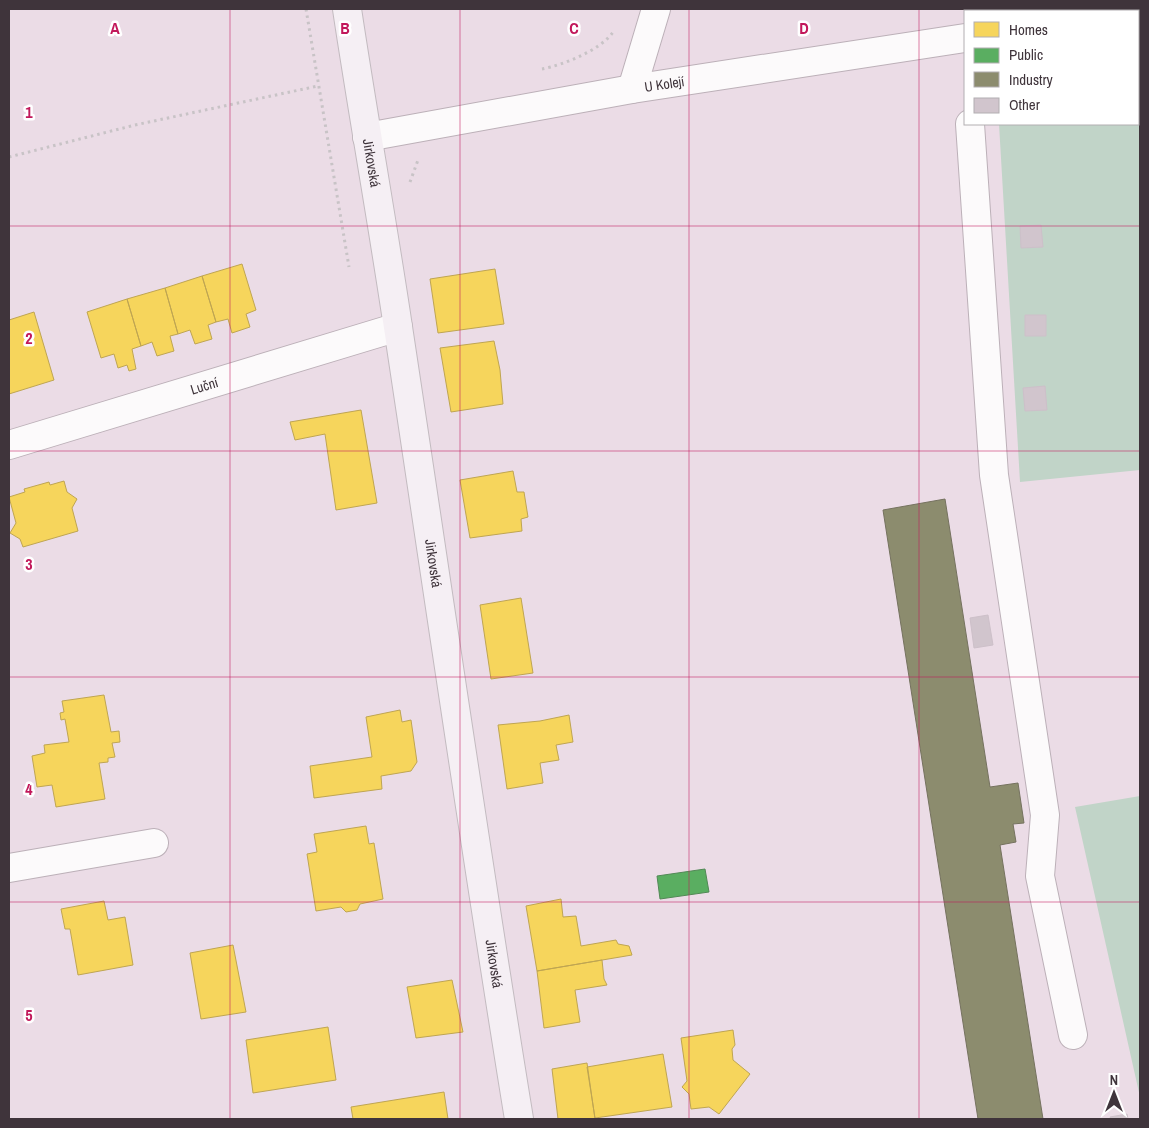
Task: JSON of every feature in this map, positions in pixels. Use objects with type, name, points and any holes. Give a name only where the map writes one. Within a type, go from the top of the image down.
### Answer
[{"type":"main road","name":"Jirkovská","points":[[348,9],[366,137],[398,327],[487,924],[519,1119]]},
{"type":"street","points":[[632,88],[656,9]]},
{"type":"street","name":"U Kolejí","points":[[366,137],[632,88],[964,44]]},
{"type":"street","points":[[970,125],[994,475],[1045,815],[1040,876],[1073,1035]]},
{"type":"street","name":"Luční","points":[[9,445],[398,327]]},
{"type":"street","points":[[9,868],[154,843]]},
{"type":"path","points":[[306,9],[349,267]]},
{"type":"path","points":[[538,70],[557,66],[607,40],[618,25]]},
{"type":"path","points":[[9,157],[135,125],[318,86]]},
{"type":"path","points":[[410,186],[410,179],[420,157]]},
{"type":"green space","points":[[1140,40],[1140,470],[1020,482],[999,125],[1139,125]]},
{"type":"green space","points":[[1140,796],[1140,1097],[1075,807]]},
{"type":"building: Homes","points":[[242,264],[256,310],[246,314],[250,327],[232,333],[228,319],[216,322],[202,276]]},
{"type":"building: Homes","points":[[495,269],[504,324],[438,333],[430,279]]},
{"type":"building: Homes","points":[[202,276],[216,322],[208,325],[212,339],[195,344],[190,330],[178,334],[165,288]]},
{"type":"building: Homes","points":[[165,288],[178,334],[170,336],[174,351],[157,356],[152,342],[141,346],[127,299]]},
{"type":"building: Homes","points":[[127,299],[141,346],[132,349],[136,369],[129,371],[127,365],[118,368],[114,354],[101,358],[87,312]]},
{"type":"building: Homes","points":[[34,312],[54,380],[9,394],[9,320]]},
{"type":"building: Homes","points":[[494,341],[500,370],[503,404],[451,412],[440,348]]},
{"type":"building: Homes","points":[[361,410],[377,503],[336,510],[325,434],[295,440],[290,422]]},
{"type":"building: Homes","points":[[513,471],[517,492],[524,492],[528,517],[521,519],[522,531],[470,538],[460,480]]},
{"type":"building: Homes","points":[[64,481],[67,492],[77,499],[72,508],[78,531],[23,547],[20,539],[10,533],[16,523],[9,497],[25,492],[24,489],[49,482],[50,485]]},
{"type":"building: Homes","points":[[521,598],[533,673],[491,679],[480,605]]},
{"type":"building: Homes","points":[[104,695],[111,732],[119,731],[120,742],[112,743],[115,757],[108,758],[108,762],[99,763],[105,799],[56,807],[52,785],[37,787],[32,756],[45,753],[44,745],[69,742],[65,719],[61,720],[60,713],[64,712],[62,701]]},
{"type":"building: Homes","points":[[400,710],[402,722],[411,720],[417,762],[411,771],[381,776],[382,789],[314,798],[310,766],[372,757],[366,717]]},
{"type":"building: Homes","points":[[569,715],[573,742],[556,745],[559,760],[540,763],[543,783],[507,789],[498,725],[540,721]]},
{"type":"building: Homes","points":[[366,826],[369,844],[374,843],[383,899],[360,904],[357,910],[346,912],[341,907],[316,911],[307,854],[317,852],[314,834]]},
{"type":"building: Homes","points":[[561,899],[563,917],[576,916],[581,946],[616,940],[618,944],[629,946],[632,955],[537,971],[526,906]]},
{"type":"building: Homes","points":[[104,901],[108,920],[125,917],[133,965],[78,975],[70,929],[65,929],[61,909]]},
{"type":"building: Homes","points":[[233,945],[246,1012],[201,1019],[190,953]]},
{"type":"building: Homes","points":[[602,960],[604,979],[607,985],[575,990],[580,1022],[544,1028],[537,971]]},
{"type":"building: Homes","points":[[452,980],[463,1032],[416,1038],[407,987]]},
{"type":"building: Homes","points":[[328,1027],[336,1080],[253,1093],[246,1040]]},
{"type":"building: Homes","points":[[733,1030],[735,1045],[732,1049],[733,1060],[750,1074],[719,1114],[709,1107],[691,1109],[689,1094],[682,1087],[687,1081],[681,1038]]},
{"type":"building: Homes","points":[[663,1054],[672,1107],[595,1118],[587,1067]]},
{"type":"building: Homes","points":[[587,1063],[595,1119],[558,1119],[552,1069]]},
{"type":"building: Homes","points":[[444,1092],[448,1119],[353,1119],[351,1107]]},
{"type":"building: Public","points":[[705,869],[709,892],[660,899],[657,876]]},
{"type":"building: Industry","points":[[945,499],[990,787],[1018,783],[1024,823],[1013,824],[1016,842],[1000,845],[1043,1119],[978,1119],[883,510]]},
{"type":"building: Other","points":[[1041,225],[1043,247],[1021,248],[1020,226]]},
{"type":"building: Other","points":[[1025,315],[1046,315],[1046,336],[1025,336]]},
{"type":"building: Other","points":[[1045,386],[1047,410],[1025,411],[1023,388]]},
{"type":"building: Other","points":[[988,615],[993,645],[974,648],[970,618]]},
{"type":"building: Other","points":[[1127,1114],[1128,1119],[1111,1119],[1110,1117]]}]
